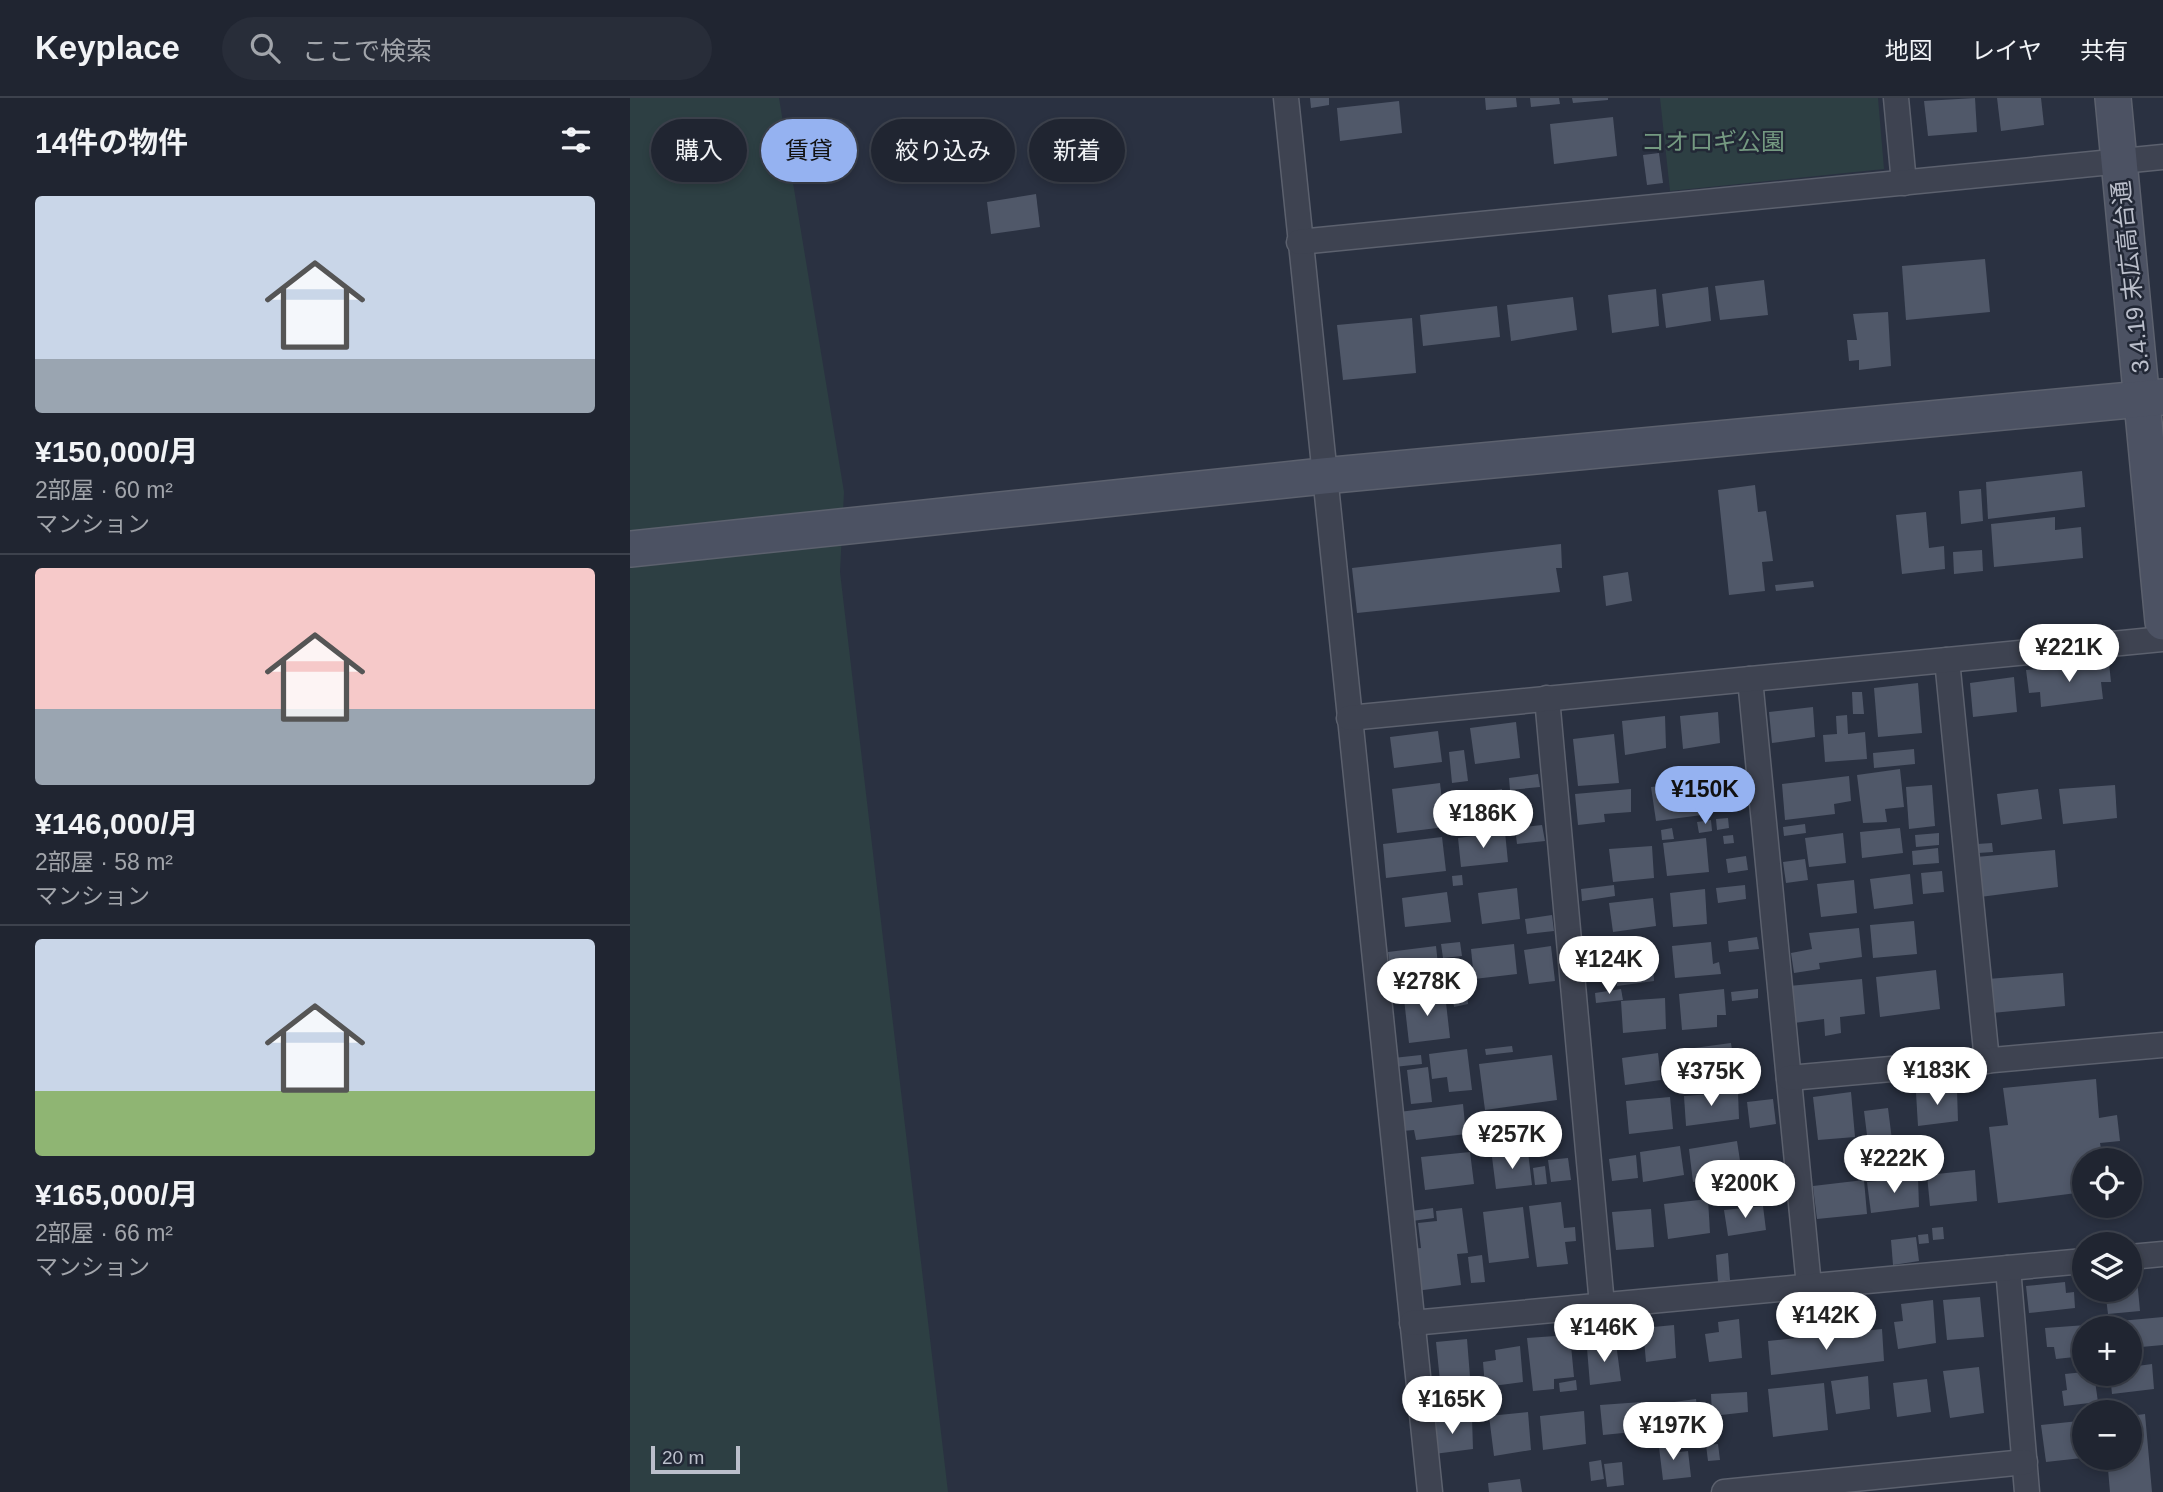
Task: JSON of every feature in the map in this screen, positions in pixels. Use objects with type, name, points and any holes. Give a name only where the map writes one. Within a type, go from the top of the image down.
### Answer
[{"type":"street","points":[[1286,98],[1430,1492]]},
{"type":"street","points":[[1896,98],[1904,183]]},
{"type":"street","name":"3.4.19 末広高台通","points":[[2113,98],[2119,162],[2154,398],[2163,622]]},
{"type":"street","points":[[1300,243],[2163,158]]},
{"type":"street","points":[[630,549],[1324,476],[2154,398]]},
{"type":"street","points":[[1349,718],[2163,639]]},
{"type":"street","points":[[1947,660],[1987,1061]]},
{"type":"street","points":[[1750,679],[1809,1286]]},
{"type":"street","points":[[1546,698],[1602,1305]]},
{"type":"street","points":[[1789,1078],[2163,1045]]},
{"type":"street","points":[[2142,1256],[2163,1254]]},
{"type":"street","points":[[1412,1323],[2072,1262]]},
{"type":"street","points":[[2007,1268],[2027,1492]]},
{"type":"street","points":[[1724,1492],[2025,1462]]},
{"type":"green space","points":[[630,98],[779,98],[782,119],[761,119],[761,182],[793,182],[844,492],[840,572],[948,1492],[630,1492]]},
{"type":"green space","name":"コオロギ公園","points":[[1660,98],[1878,98],[1884,169],[1670,191]]},
{"type":"building","points":[[1310,98],[1329,98],[1329,105],[1311,108]]},
{"type":"building","points":[[1485,98],[1516,98],[1517,107],[1486,110]]},
{"type":"building","points":[[1530,98],[1559,98],[1560,104],[1531,107]]},
{"type":"building","points":[[1572,98],[1608,98],[1608,100],[1573,103]]},
{"type":"building","points":[[1975,98],[1977,132],[1928,136],[1924,101]]},
{"type":"building","points":[[1997,98],[2041,98],[2044,125],[2001,131]]},
{"type":"building","points":[[1399,101],[1402,133],[1340,141],[1337,108]]},
{"type":"building","points":[[1613,117],[1617,156],[1554,164],[1550,124]]},
{"type":"building","points":[[1659,153],[1663,183],[1647,185],[1643,155]]},
{"type":"building","points":[[1036,194],[1040,227],[991,234],[987,202]]},
{"type":"building","points":[[1985,259],[1990,312],[1906,320],[1902,266]]},
{"type":"building","points":[[1764,280],[1768,315],[1720,320],[1715,286]]},
{"type":"building","points":[[1708,287],[1711,321],[1666,328],[1662,294]]},
{"type":"building","points":[[1656,289],[1659,326],[1612,333],[1608,295]]},
{"type":"building","points":[[1573,297],[1577,330],[1511,341],[1507,305]]},
{"type":"building","points":[[1497,306],[1500,337],[1423,346],[1420,315]]},
{"type":"building","points":[[1888,312],[1891,366],[1859,370],[1859,360],[1849,361],[1847,340],[1857,340],[1853,314]]},
{"type":"building","points":[[1412,318],[1416,373],[1343,380],[1337,325]]},
{"type":"building","points":[[2082,471],[2085,507],[1988,519],[1986,482]]},
{"type":"building","points":[[1755,485],[1758,512],[1766,511],[1773,561],[1762,562],[1765,591],[1729,595],[1718,490]]},
{"type":"building","points":[[1981,489],[1983,521],[1961,524],[1959,491]]},
{"type":"building","points":[[1926,512],[1929,548],[1944,546],[1945,569],[1902,574],[1896,515]]},
{"type":"building","points":[[2055,517],[2055,530],[2081,527],[2083,558],[1994,567],[1991,524]]},
{"type":"building","points":[[1561,544],[1562,568],[1556,568],[1560,592],[1357,613],[1352,568]]},
{"type":"building","points":[[1982,550],[1983,571],[1954,574],[1953,552]]},
{"type":"building","points":[[1628,572],[1632,601],[1606,606],[1603,576]]},
{"type":"building","points":[[1813,581],[1814,587],[1776,591],[1775,585]]},
{"type":"building","points":[[2109,663],[2111,682],[2101,682],[2103,699],[2041,707],[2040,692],[2029,693],[2026,670]]},
{"type":"building","points":[[2014,677],[2017,712],[1973,717],[1970,683]]},
{"type":"building","points":[[1918,683],[1922,733],[1878,737],[1874,688]]},
{"type":"building","points":[[1852,692],[1862,692],[1864,714],[1853,714]]},
{"type":"building","points":[[1813,707],[1815,737],[1772,743],[1769,712]]},
{"type":"building","points":[[1718,712],[1720,743],[1683,749],[1680,716]]},
{"type":"building","points":[[1847,715],[1848,734],[1865,732],[1867,759],[1825,762],[1823,735],[1837,734],[1836,716]]},
{"type":"building","points":[[1665,716],[1666,748],[1625,755],[1622,721]]},
{"type":"building","points":[[1516,722],[1520,758],[1475,764],[1470,728]]},
{"type":"building","points":[[1438,731],[1442,762],[1394,768],[1390,737]]},
{"type":"building","points":[[1614,734],[1619,783],[1578,786],[1573,739]]},
{"type":"building","points":[[1914,749],[1915,764],[1874,768],[1873,753]]},
{"type":"building","points":[[1464,750],[1468,781],[1452,783],[1449,752]]},
{"type":"building","points":[[1738,767],[1739,779],[1718,782],[1716,770]]},
{"type":"building","points":[[1900,769],[1904,807],[1885,809],[1887,822],[1863,823],[1857,775]]},
{"type":"building","points":[[1538,774],[1540,787],[1510,790],[1509,778]]},
{"type":"building","points":[[1849,776],[1851,801],[1834,804],[1835,814],[1785,820],[1782,784]]},
{"type":"building","points":[[1699,782],[1702,815],[1656,821],[1651,787]]},
{"type":"building","points":[[1440,783],[1445,827],[1397,833],[1392,789]]},
{"type":"building","points":[[1932,785],[1935,826],[1909,829],[1906,787]]},
{"type":"building","points":[[2115,785],[2117,818],[2063,824],[2059,789]]},
{"type":"building","points":[[1502,789],[1505,809],[1456,815],[1454,795]]},
{"type":"building","points":[[1631,789],[1631,812],[1604,814],[1605,822],[1578,825],[1575,794]]},
{"type":"building","points":[[2038,789],[2042,819],[2001,825],[1997,794]]},
{"type":"building","points":[[1728,818],[1729,828],[1717,830],[1716,819]]},
{"type":"building","points":[[1711,820],[1712,831],[1699,833],[1697,822]]},
{"type":"building","points":[[1805,824],[1806,833],[1784,836],[1783,827]]},
{"type":"building","points":[[1542,825],[1545,841],[1517,844],[1515,828]]},
{"type":"building","points":[[1672,828],[1674,839],[1662,840],[1661,830]]},
{"type":"building","points":[[1900,828],[1903,853],[1862,858],[1860,832]]},
{"type":"building","points":[[1505,832],[1508,862],[1461,867],[1458,838]]},
{"type":"building","points":[[1843,833],[1846,863],[1809,867],[1805,838]]},
{"type":"building","points":[[1939,833],[1939,845],[1916,847],[1915,835]]},
{"type":"building","points":[[1733,835],[1734,843],[1724,844],[1723,836]]},
{"type":"building","points":[[1442,837],[1446,871],[1386,878],[1383,844]]},
{"type":"building","points":[[1706,838],[1709,872],[1667,876],[1663,843]]},
{"type":"building","points":[[1992,843],[1993,852],[1978,853],[1977,844]]},
{"type":"building","points":[[1652,846],[1654,878],[1613,882],[1609,849]]},
{"type":"building","points":[[1938,848],[1939,863],[1913,865],[1912,851]]},
{"type":"building","points":[[2055,850],[2058,887],[1980,897],[1976,857]]},
{"type":"building","points":[[1746,856],[1748,870],[1728,873],[1726,859]]},
{"type":"building","points":[[1805,859],[1808,880],[1786,883],[1783,862]]},
{"type":"building","points":[[1942,871],[1944,892],[1923,894],[1921,873]]},
{"type":"building","points":[[1910,874],[1913,904],[1874,909],[1870,879]]},
{"type":"building","points":[[1462,875],[1463,885],[1453,886],[1452,876]]},
{"type":"building","points":[[1854,880],[1857,913],[1821,917],[1817,884]]},
{"type":"building","points":[[1614,885],[1615,896],[1582,901],[1581,889]]},
{"type":"building","points":[[1745,885],[1746,899],[1718,903],[1716,888]]},
{"type":"building","points":[[1517,888],[1520,919],[1482,924],[1478,893]]},
{"type":"building","points":[[1705,889],[1707,924],[1673,927],[1670,893]]},
{"type":"building","points":[[1447,892],[1451,922],[1405,927],[1402,898]]},
{"type":"building","points":[[1653,898],[1656,926],[1613,932],[1609,903]]},
{"type":"building","points":[[1552,915],[1554,931],[1527,934],[1525,919]]},
{"type":"building","points":[[1914,921],[1917,954],[1873,958],[1870,925]]},
{"type":"building","points":[[1859,928],[1862,957],[1819,963],[1820,969],[1794,973],[1791,953],[1812,949],[1809,933]]},
{"type":"building","points":[[1617,937],[1619,948],[1596,951],[1595,939]]},
{"type":"building","points":[[1757,937],[1759,949],[1729,952],[1728,941]]},
{"type":"building","points":[[1460,942],[1462,956],[1443,958],[1441,944]]},
{"type":"building","points":[[1711,942],[1713,964],[1719,962],[1721,974],[1675,978],[1672,946]]},
{"type":"building","points":[[1514,944],[1517,974],[1474,979],[1471,949]]},
{"type":"building","points":[[1436,946],[1440,983],[1393,989],[1388,952]]},
{"type":"building","points":[[1551,946],[1555,981],[1529,984],[1524,950]]},
{"type":"building","points":[[1652,948],[1654,981],[1617,986],[1614,950]]},
{"type":"building","points":[[1936,970],[1940,1009],[1880,1017],[1876,977]]},
{"type":"building","points":[[2063,973],[2065,1006],[1992,1013],[1988,979]]},
{"type":"building","points":[[1862,979],[1865,1014],[1840,1017],[1841,1033],[1825,1036],[1824,1019],[1794,1023],[1789,986]]},
{"type":"building","points":[[1621,989],[1623,1000],[1596,1003],[1595,993]]},
{"type":"building","points":[[1724,989],[1726,1015],[1717,1015],[1717,1027],[1682,1030],[1679,994]]},
{"type":"building","points":[[1758,989],[1758,998],[1732,1001],[1731,992]]},
{"type":"building","points":[[1467,991],[1468,1004],[1454,1007],[1452,993]]},
{"type":"building","points":[[1445,994],[1450,1038],[1409,1043],[1404,999]]},
{"type":"building","points":[[1665,998],[1666,1029],[1623,1033],[1621,1001]]},
{"type":"building","points":[[1731,1043],[1735,1072],[1697,1076],[1694,1048]]},
{"type":"building","points":[[1512,1046],[1513,1052],[1486,1055],[1485,1049]]},
{"type":"building","points":[[1467,1049],[1472,1090],[1449,1092],[1447,1077],[1432,1079],[1429,1054]]},
{"type":"building","points":[[1658,1053],[1661,1080],[1625,1085],[1622,1058]]},
{"type":"building","points":[[1421,1055],[1422,1064],[1394,1067],[1393,1058]]},
{"type":"building","points":[[1552,1055],[1557,1100],[1485,1110],[1479,1064]]},
{"type":"building","points":[[1428,1067],[1432,1102],[1411,1104],[1407,1070]]},
{"type":"building","points":[[2096,1079],[2099,1118],[2117,1115],[2120,1141],[2100,1143],[2101,1148],[2072,1148],[2072,1194],[1998,1203],[1989,1127],[2008,1125],[2003,1088]]},
{"type":"building","points":[[1957,1090],[1958,1121],[1918,1126],[1916,1093]]},
{"type":"building","points":[[1738,1092],[1739,1119],[1686,1126],[1684,1096]]},
{"type":"building","points":[[1851,1092],[1855,1137],[1818,1140],[1813,1097]]},
{"type":"building","points":[[1670,1097],[1673,1129],[1629,1134],[1626,1101]]},
{"type":"building","points":[[1773,1099],[1776,1124],[1750,1128],[1747,1102]]},
{"type":"building","points":[[1463,1104],[1466,1134],[1416,1140],[1414,1130],[1402,1131],[1399,1112]]},
{"type":"building","points":[[1888,1108],[1895,1164],[1871,1167],[1864,1111]]},
{"type":"building","points":[[1490,1129],[1492,1147],[1479,1149],[1477,1131]]},
{"type":"building","points":[[1737,1141],[1742,1174],[1693,1182],[1689,1149]]},
{"type":"building","points":[[1680,1146],[1684,1175],[1643,1182],[1640,1152]]},
{"type":"building","points":[[1470,1152],[1474,1184],[1425,1190],[1421,1157]]},
{"type":"building","points":[[1528,1152],[1532,1185],[1496,1189],[1492,1157]]},
{"type":"building","points":[[1636,1155],[1638,1178],[1612,1181],[1609,1159]]},
{"type":"building","points":[[1568,1158],[1571,1180],[1551,1182],[1548,1160]]},
{"type":"building","points":[[1545,1166],[1547,1184],[1535,1185],[1533,1168]]},
{"type":"building","points":[[1975,1170],[1977,1201],[1930,1206],[1927,1175]]},
{"type":"building","points":[[1918,1177],[1919,1207],[1871,1213],[1867,1182]]},
{"type":"building","points":[[1864,1180],[1867,1214],[1817,1219],[1813,1186]]},
{"type":"building","points":[[1751,1184],[1752,1192],[1741,1193],[1740,1185]]},
{"type":"building","points":[[1777,1192],[1777,1203],[1742,1206],[1741,1195]]},
{"type":"building","points":[[1708,1199],[1710,1233],[1668,1239],[1664,1204]]},
{"type":"building","points":[[1561,1202],[1564,1228],[1575,1227],[1576,1241],[1565,1242],[1568,1264],[1537,1267],[1529,1206]]},
{"type":"building","points":[[1763,1206],[1766,1230],[1728,1236],[1724,1210]]},
{"type":"building","points":[[1523,1207],[1529,1258],[1489,1263],[1483,1212]]},
{"type":"building","points":[[1433,1208],[1434,1218],[1412,1221],[1411,1211]]},
{"type":"building","points":[[1462,1208],[1468,1253],[1457,1254],[1461,1285],[1416,1291],[1411,1249],[1421,1248],[1418,1223],[1437,1221],[1436,1211]]},
{"type":"building","points":[[1651,1209],[1654,1247],[1616,1250],[1612,1212]]},
{"type":"building","points":[[1943,1227],[1944,1239],[1933,1240],[1932,1228]]},
{"type":"building","points":[[1928,1234],[1929,1243],[1919,1244],[1918,1235]]},
{"type":"building","points":[[1916,1237],[1919,1261],[1893,1265],[1891,1240]]},
{"type":"building","points":[[1728,1253],[1730,1280],[1718,1282],[1716,1255]]},
{"type":"building","points":[[1482,1255],[1485,1282],[1471,1283],[1468,1257]]},
{"type":"building","points":[[2065,1282],[2066,1293],[2072,1292],[2075,1308],[2029,1313],[2026,1286]]},
{"type":"building","points":[[1980,1297],[1984,1337],[1947,1340],[1943,1300]]},
{"type":"building","points":[[1933,1300],[1936,1343],[1898,1349],[1894,1322],[1903,1321],[1901,1304]]},
{"type":"building","points":[[2106,1302],[2139,1302],[2140,1311],[2108,1314]]},
{"type":"building","points":[[2163,1317],[2163,1345],[2142,1347],[2142,1319]]},
{"type":"building","points":[[1739,1319],[1742,1358],[1709,1362],[1705,1334],[1719,1332],[1718,1322]]},
{"type":"building","points":[[1674,1325],[1676,1358],[1646,1362],[1643,1328]]},
{"type":"building","points":[[2072,1326],[2072,1357],[2056,1359],[2054,1347],[2047,1347],[2045,1328]]},
{"type":"building","points":[[1882,1329],[1884,1361],[1771,1375],[1768,1341]]},
{"type":"building","points":[[1570,1335],[1574,1377],[1554,1379],[1554,1389],[1533,1391],[1527,1338]]},
{"type":"building","points":[[1467,1339],[1470,1377],[1440,1381],[1436,1342]]},
{"type":"building","points":[[1616,1343],[1621,1381],[1590,1385],[1587,1348]]},
{"type":"building","points":[[1520,1346],[1523,1382],[1485,1387],[1483,1362],[1496,1360],[1495,1350]]},
{"type":"building","points":[[2152,1364],[2154,1389],[2112,1394],[2111,1386],[2142,1386],[2142,1365]]},
{"type":"building","points":[[1979,1367],[1984,1413],[1950,1418],[1943,1371]]},
{"type":"building","points":[[2072,1373],[2072,1386],[2096,1386],[2098,1400],[2072,1400],[2072,1405],[2064,1406],[2062,1391],[2067,1390],[2065,1374]]},
{"type":"building","points":[[1868,1376],[1870,1409],[1836,1414],[1831,1381]]},
{"type":"building","points":[[1927,1379],[1931,1412],[1897,1417],[1893,1383]]},
{"type":"building","points":[[1576,1380],[1577,1390],[1560,1392],[1559,1383]]},
{"type":"building","points":[[1824,1383],[1828,1430],[1773,1437],[1768,1389]]},
{"type":"building","points":[[1747,1392],[1748,1412],[1712,1416],[1711,1394]]},
{"type":"building","points":[[1696,1399],[1700,1432],[1671,1435],[1671,1429],[1663,1429],[1660,1404]]},
{"type":"building","points":[[1642,1402],[1643,1431],[1603,1435],[1600,1405]]},
{"type":"building","points":[[1584,1411],[1586,1444],[1543,1450],[1540,1416]]},
{"type":"building","points":[[1528,1412],[1531,1450],[1494,1456],[1489,1416]]},
{"type":"building","points":[[2142,1414],[2145,1414],[2152,1492],[2110,1492],[2108,1470],[2142,1470]]},
{"type":"building","points":[[1472,1418],[1473,1449],[1434,1454],[1430,1422]]},
{"type":"building","points":[[2072,1422],[2072,1459],[2046,1462],[2041,1425]]},
{"type":"building","points":[[1669,1438],[1671,1453],[1688,1451],[1691,1477],[1663,1480],[1658,1439]]},
{"type":"building","points":[[1718,1444],[1720,1460],[1708,1461],[1706,1445]]},
{"type":"building","points":[[1601,1460],[1604,1479],[1591,1481],[1589,1462]]},
{"type":"building","points":[[1622,1462],[1624,1485],[1607,1487],[1604,1464]]},
{"type":"building","points":[[1520,1479],[1522,1492],[1489,1492],[1488,1483]]}]
